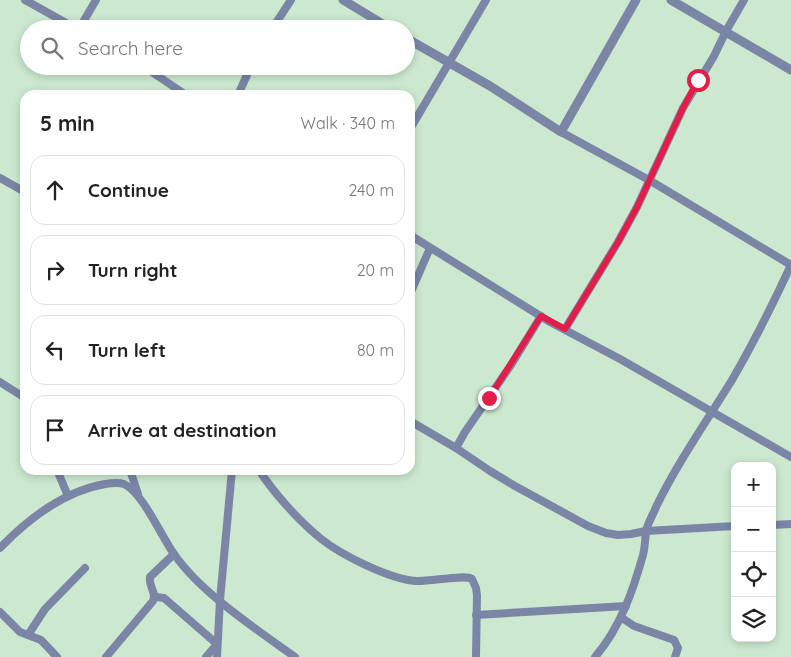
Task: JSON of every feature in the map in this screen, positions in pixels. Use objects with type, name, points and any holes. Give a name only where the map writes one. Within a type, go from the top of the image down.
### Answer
[{"type":"street","points":[[26,0],[62,20]]},
{"type":"street","points":[[84,20],[96,0]]},
{"type":"street","points":[[278,20],[291,0]]},
{"type":"street","points":[[343,0],[376,20]]},
{"type":"street","points":[[415,120],[486,0]]},
{"type":"street","points":[[561,132],[636,0]]},
{"type":"street","points":[[671,0],[791,70]]},
{"type":"street","points":[[565,329],[618,242],[646,190],[683,108],[744,0]]},
{"type":"street","points":[[415,43],[513,100],[561,132],[649,180],[791,265],[780,292],[757,336],[674,474],[646,531],[647,539],[643,555],[622,618],[595,657]]},
{"type":"street","points":[[156,75],[179,90]]},
{"type":"street","points":[[240,90],[247,75]]},
{"type":"street","points":[[0,178],[20,189]]},
{"type":"street","points":[[415,238],[541,316],[791,457]]},
{"type":"street","points":[[415,282],[430,248]]},
{"type":"street","points":[[456,448],[541,316]]},
{"type":"street","points":[[0,382],[20,395]]},
{"type":"street","points":[[415,423],[490,471],[588,526],[606,533],[618,535],[646,531],[731,526]]},
{"type":"street","points":[[59,475],[68,496]]},
{"type":"street","points":[[132,475],[138,496],[186,570],[211,594],[295,657]]},
{"type":"street","points":[[217,657],[220,600],[232,475]]},
{"type":"street","points":[[263,475],[285,504],[320,538],[352,559],[387,574],[415,581],[470,577],[476,588],[476,657]]},
{"type":"street","points":[[0,548],[22,528],[68,496],[98,485],[119,483],[124,484],[138,496]]},
{"type":"street","points":[[776,525],[791,524]]},
{"type":"street","points":[[154,597],[150,577],[174,554]]},
{"type":"street","points":[[28,635],[45,609],[85,568]]},
{"type":"street","points":[[154,597],[164,598],[217,644]]},
{"type":"street","points":[[106,657],[154,597]]},
{"type":"street","points":[[476,615],[626,606]]},
{"type":"street","points":[[0,612],[20,632],[41,640],[57,657]]},
{"type":"street","points":[[622,618],[634,626],[674,640],[678,648],[675,657]]},
{"type":"street","points":[[206,657],[217,644]]},
{"type":"route","points":[[489,398],[541,316],[565,329],[637,207],[698,80]]}]
